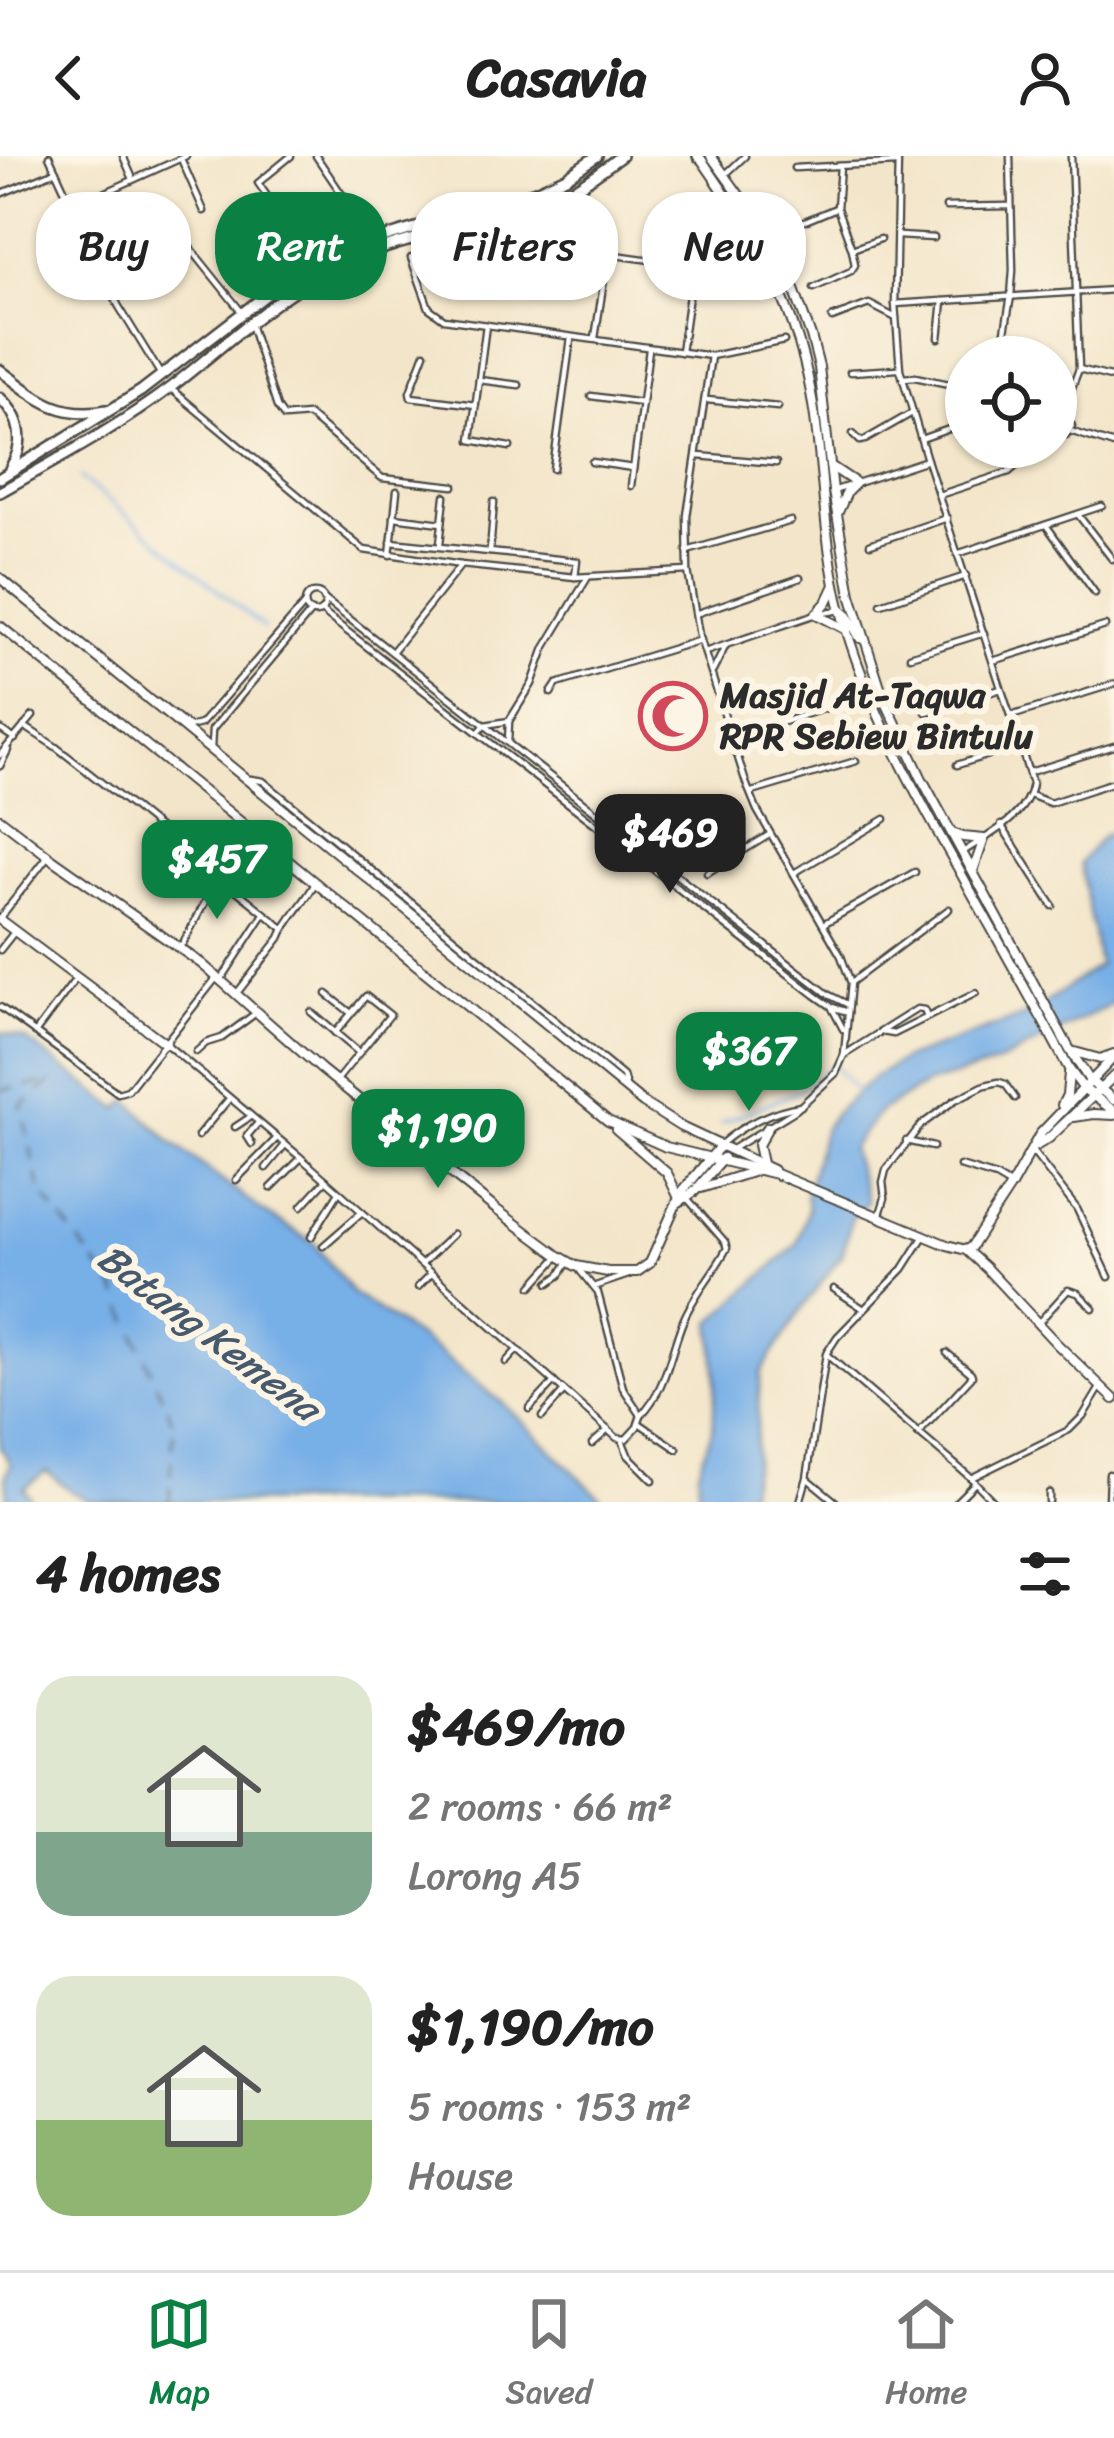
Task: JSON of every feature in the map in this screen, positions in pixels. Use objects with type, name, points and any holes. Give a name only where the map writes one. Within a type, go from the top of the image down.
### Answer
[{"type":"main road","points":[[387,236],[533,192],[597,156]]},
{"type":"main road","points":[[568,192],[621,156]]},
{"type":"main road","points":[[0,492],[170,388],[298,288],[336,267],[411,242]]},
{"type":"main road","points":[[3,476],[112,409],[258,300]]},
{"type":"main road","points":[[0,370],[55,408],[112,409]]},
{"type":"main road","points":[[0,398],[14,415],[20,435],[18,455],[3,476]]},
{"type":"street","points":[[50,156],[66,192]]},
{"type":"street","points":[[123,156],[133,179]]},
{"type":"street","points":[[264,192],[258,183],[291,156]]},
{"type":"street","points":[[317,156],[341,192]]},
{"type":"street","points":[[698,156],[758,243],[790,311],[814,408],[841,610],[875,707],[911,786],[1062,1035],[1086,1085]]},
{"type":"street","points":[[711,156],[771,239],[800,303],[818,367],[851,595],[890,714],[1034,993],[1054,1043],[1069,1069],[1114,1113]]},
{"type":"street","points":[[725,174],[745,156]]},
{"type":"street","points":[[1004,336],[1011,296],[1010,156]]},
{"type":"street","points":[[1071,156],[1077,374]]},
{"type":"street","points":[[105,192],[183,157],[204,211]]},
{"type":"street","points":[[794,168],[898,159],[895,304],[900,368],[1030,772],[1030,795],[1024,807],[984,838],[963,852],[950,849],[941,839]]},
{"type":"street","points":[[814,288],[851,271],[856,260],[837,208],[840,166]]},
{"type":"street","points":[[0,194],[56,171]]},
{"type":"street","points":[[946,207],[1010,206]]},
{"type":"street","points":[[806,221],[837,208]]},
{"type":"street","points":[[898,236],[934,238]]},
{"type":"street","points":[[852,248],[880,239]]},
{"type":"street","points":[[394,247],[411,258]]},
{"type":"street","points":[[191,249],[242,312]]},
{"type":"street","points":[[895,304],[1114,290]]},
{"type":"street","points":[[116,300],[161,375]]},
{"type":"street","points":[[428,300],[433,313],[444,319],[711,356],[784,341]]},
{"type":"street","points":[[595,340],[601,300]]},
{"type":"street","points":[[681,352],[688,300]]},
{"type":"street","points":[[939,338],[943,301]]},
{"type":"street","points":[[832,318],[869,304],[896,318]]},
{"type":"street","points":[[250,322],[284,417],[308,415],[382,478],[454,486]]},
{"type":"street","points":[[486,325],[471,441],[510,447]]},
{"type":"street","points":[[553,469],[571,337]]},
{"type":"street","points":[[631,486],[650,347]]},
{"type":"street","points":[[425,353],[411,397],[476,405]]},
{"type":"street","points":[[685,1197],[731,1150],[801,1106],[838,1070],[844,1055],[851,983],[824,924],[750,793],[700,640],[688,571],[686,516],[711,356]]},
{"type":"street","points":[[850,372],[900,368]]},
{"type":"street","points":[[1079,369],[1114,378]]},
{"type":"street","points":[[903,378],[945,383]]},
{"type":"street","points":[[479,380],[519,385]]},
{"type":"street","points":[[170,388],[362,548],[461,565],[588,578],[688,571]]},
{"type":"street","points":[[591,396],[642,403]]},
{"type":"street","points":[[706,400],[778,407]]},
{"type":"street","points":[[853,434],[865,440],[912,413]]},
{"type":"street","points":[[921,439],[945,430]]},
{"type":"street","points":[[1077,433],[1114,446]]},
{"type":"street","points":[[698,456],[776,463]]},
{"type":"street","points":[[825,509],[833,491],[927,460]]},
{"type":"street","points":[[592,462],[633,468]]},
{"type":"street","points":[[831,466],[856,483]]},
{"type":"street","points":[[939,495],[1014,468]]},
{"type":"street","points":[[837,513],[856,483]]},
{"type":"street","points":[[390,555],[397,491]]},
{"type":"street","points":[[440,546],[445,496]]},
{"type":"street","points":[[490,552],[494,502]]},
{"type":"street","points":[[958,553],[1102,506]]},
{"type":"street","points":[[1077,514],[1112,559]]},
{"type":"street","points":[[394,518],[442,523]]},
{"type":"street","points":[[870,544],[947,518]]},
{"type":"street","points":[[687,551],[791,521]]},
{"type":"street","points":[[1046,524],[1095,593]]},
{"type":"street","points":[[391,542],[577,561],[575,577]]},
{"type":"street","points":[[392,652],[461,565]]},
{"type":"street","points":[[881,604],[966,576]]},
{"type":"street","points":[[0,578],[627,1090],[682,1126],[776,1174],[966,1250],[1114,1399]]},
{"type":"street","points":[[539,780],[540,775],[509,745],[509,721],[525,698],[545,648],[588,578]]},
{"type":"street","points":[[696,614],[800,578]]},
{"type":"street","points":[[816,614],[836,584]]},
{"type":"street","points":[[152,701],[189,727],[201,724],[306,598],[317,593],[848,1009]]},
{"type":"street","points":[[321,611],[324,599]]},
{"type":"street","points":[[304,604],[311,612]]},
{"type":"street","points":[[704,652],[841,610],[864,640]]},
{"type":"street","points":[[211,749],[212,730],[311,612],[321,611],[832,1007],[846,1035]]},
{"type":"street","points":[[816,614],[848,631]]},
{"type":"street","points":[[0,626],[608,1121],[667,1173],[718,1232],[727,1248],[686,1313],[673,1359],[651,1402],[622,1440]]},
{"type":"street","points":[[994,660],[1105,626]]},
{"type":"street","points":[[910,656],[985,633]]},
{"type":"street","points":[[551,694],[557,684],[700,640]]},
{"type":"street","points":[[712,675],[727,645]]},
{"type":"street","points":[[1011,716],[1114,684]]},
{"type":"street","points":[[926,712],[1002,688]]},
{"type":"street","points":[[731,739],[832,706]]},
{"type":"street","points":[[0,755],[33,716]]},
{"type":"street","points":[[478,734],[484,725],[509,721]]},
{"type":"street","points":[[25,727],[283,928]]},
{"type":"street","points":[[0,729],[12,742]]},
{"type":"street","points":[[0,766],[12,742]]},
{"type":"street","points":[[957,765],[1020,745]]},
{"type":"street","points":[[1030,772],[1114,746]]},
{"type":"street","points":[[750,793],[856,761]]},
{"type":"street","points":[[1030,795],[1050,803],[1114,782]]},
{"type":"street","points":[[0,818],[220,978],[336,1081],[572,1264],[595,1286],[622,1388],[640,1419],[677,1449]]},
{"type":"street","points":[[794,873],[885,819]]},
{"type":"street","points":[[1001,825],[1053,906]]},
{"type":"street","points":[[951,832],[984,838]]},
{"type":"street","points":[[707,873],[771,834]]},
{"type":"street","points":[[973,871],[984,838]]},
{"type":"street","points":[[48,856],[0,919],[166,1044],[301,1158],[622,1440],[652,1480]]},
{"type":"street","points":[[824,924],[915,872]]},
{"type":"street","points":[[180,949],[219,875]]},
{"type":"street","points":[[237,993],[315,884]]},
{"type":"street","points":[[851,983],[949,909]]},
{"type":"street","points":[[0,1007],[115,1092],[128,1090],[220,978],[265,912]]},
{"type":"street","points":[[0,950],[15,931]]},
{"type":"street","points":[[35,1033],[77,977]]},
{"type":"street","points":[[882,1031],[890,1035],[976,993]]},
{"type":"street","points":[[327,994],[351,1013]]},
{"type":"street","points":[[829,995],[850,995]]},
{"type":"street","points":[[335,1033],[366,996],[390,1015],[336,1081]]},
{"type":"street","points":[[832,1007],[848,1009]]},
{"type":"street","points":[[844,1055],[917,1009],[927,1017]]},
{"type":"street","points":[[311,1012],[359,1053]]},
{"type":"street","points":[[196,1052],[256,1013]]},
{"type":"street","points":[[896,1022],[901,1030]]},
{"type":"street","points":[[1070,1050],[1100,1059],[1114,1056]]},
{"type":"street","points":[[966,1250],[1040,1134],[1114,1056]]},
{"type":"street","points":[[1060,1112],[1069,1069]]},
{"type":"street","points":[[1033,1149],[1114,1076]]},
{"type":"street","points":[[879,1216],[885,1198],[884,1177],[921,1125],[985,1084],[1005,1084],[1015,1098]]},
{"type":"street","points":[[1097,1094],[1114,1100]]},
{"type":"street","points":[[198,1136],[230,1099]]},
{"type":"street","points":[[595,1286],[650,1263],[710,1157],[736,1131],[801,1106]]},
{"type":"street","points":[[1072,1117],[1114,1113]]},
{"type":"street","points":[[235,1127],[251,1116]]},
{"type":"street","points":[[608,1121],[666,1147],[763,1167]]},
{"type":"street","points":[[252,1144],[247,1136],[259,1123]]},
{"type":"street","points":[[763,1167],[758,1145],[768,1127]]},
{"type":"street","points":[[236,1180],[277,1138]]},
{"type":"street","points":[[906,1141],[933,1148]]},
{"type":"street","points":[[266,1168],[285,1145]]},
{"type":"street","points":[[1033,1149],[1077,1209],[1109,1277]]},
{"type":"street","points":[[271,1188],[301,1158]]},
{"type":"street","points":[[960,1166],[1011,1186]]},
{"type":"street","points":[[685,1197],[763,1167]]},
{"type":"street","points":[[302,1206],[326,1180]]},
{"type":"street","points":[[311,1237],[340,1192]]},
{"type":"street","points":[[323,1246],[362,1212]]},
{"type":"street","points":[[421,1264],[454,1234]]},
{"type":"street","points":[[800,1502],[826,1354],[903,1269],[923,1236]]},
{"type":"street","points":[[532,1286],[559,1256]]},
{"type":"street","points":[[572,1264],[637,1272]]},
{"type":"street","points":[[549,1283],[572,1264]]},
{"type":"street","points":[[418,1287],[431,1273]]},
{"type":"street","points":[[834,1288],[864,1309]]},
{"type":"street","points":[[1039,1322],[1069,1290],[1093,1308]]},
{"type":"street","points":[[506,1362],[517,1350]]},
{"type":"street","points":[[826,1354],[994,1502]]},
{"type":"street","points":[[918,1434],[972,1376],[947,1354]]},
{"type":"street","points":[[529,1409],[554,1382]]},
{"type":"street","points":[[956,1502],[973,1480],[1069,1430],[1100,1388]]},
{"type":"street","points":[[542,1417],[564,1391]]},
{"type":"street","points":[[592,1444],[608,1430]]},
{"type":"street","points":[[1108,1502],[1109,1474]]},
{"type":"street","points":[[807,1478],[836,1502]]},
{"type":"street","points":[[1049,1493],[1049,1502]]},
{"type":"water","points":[[1114,831],[1114,1003],[996,1064],[927,1084],[880,1111],[851,1148],[867,1202],[851,1220],[843,1253],[761,1372],[754,1466],[746,1502],[688,1502],[698,1497],[698,1470],[713,1427],[712,1322],[797,1244],[823,1131],[833,1115],[874,1077],[906,1058],[1030,1014],[1099,965],[1080,863],[1103,836]]},
{"type":"water","name":"Batang Kemena","points":[[0,1032],[25,1039],[119,1109],[128,1100],[170,1141],[263,1212],[314,1243],[352,1293],[428,1344],[505,1405],[605,1502],[92,1502],[46,1471],[24,1488],[33,1502],[7,1502],[6,1474],[11,1464],[0,1447]]},
{"type":"waterway","points":[[80,477],[264,628]]},
{"type":"waterway","points":[[721,1123],[806,1088],[832,1064],[858,1093]]},
{"type":"ferry route","points":[[0,1090],[50,1082]]},
{"type":"ferry route","points":[[51,1082],[21,1106],[40,1190],[116,1290],[174,1425],[169,1502]]},
{"type":"place","name":"Masjid At-Taqwa RPR Sebiew Bintulu","points":[[673,716]]}]
